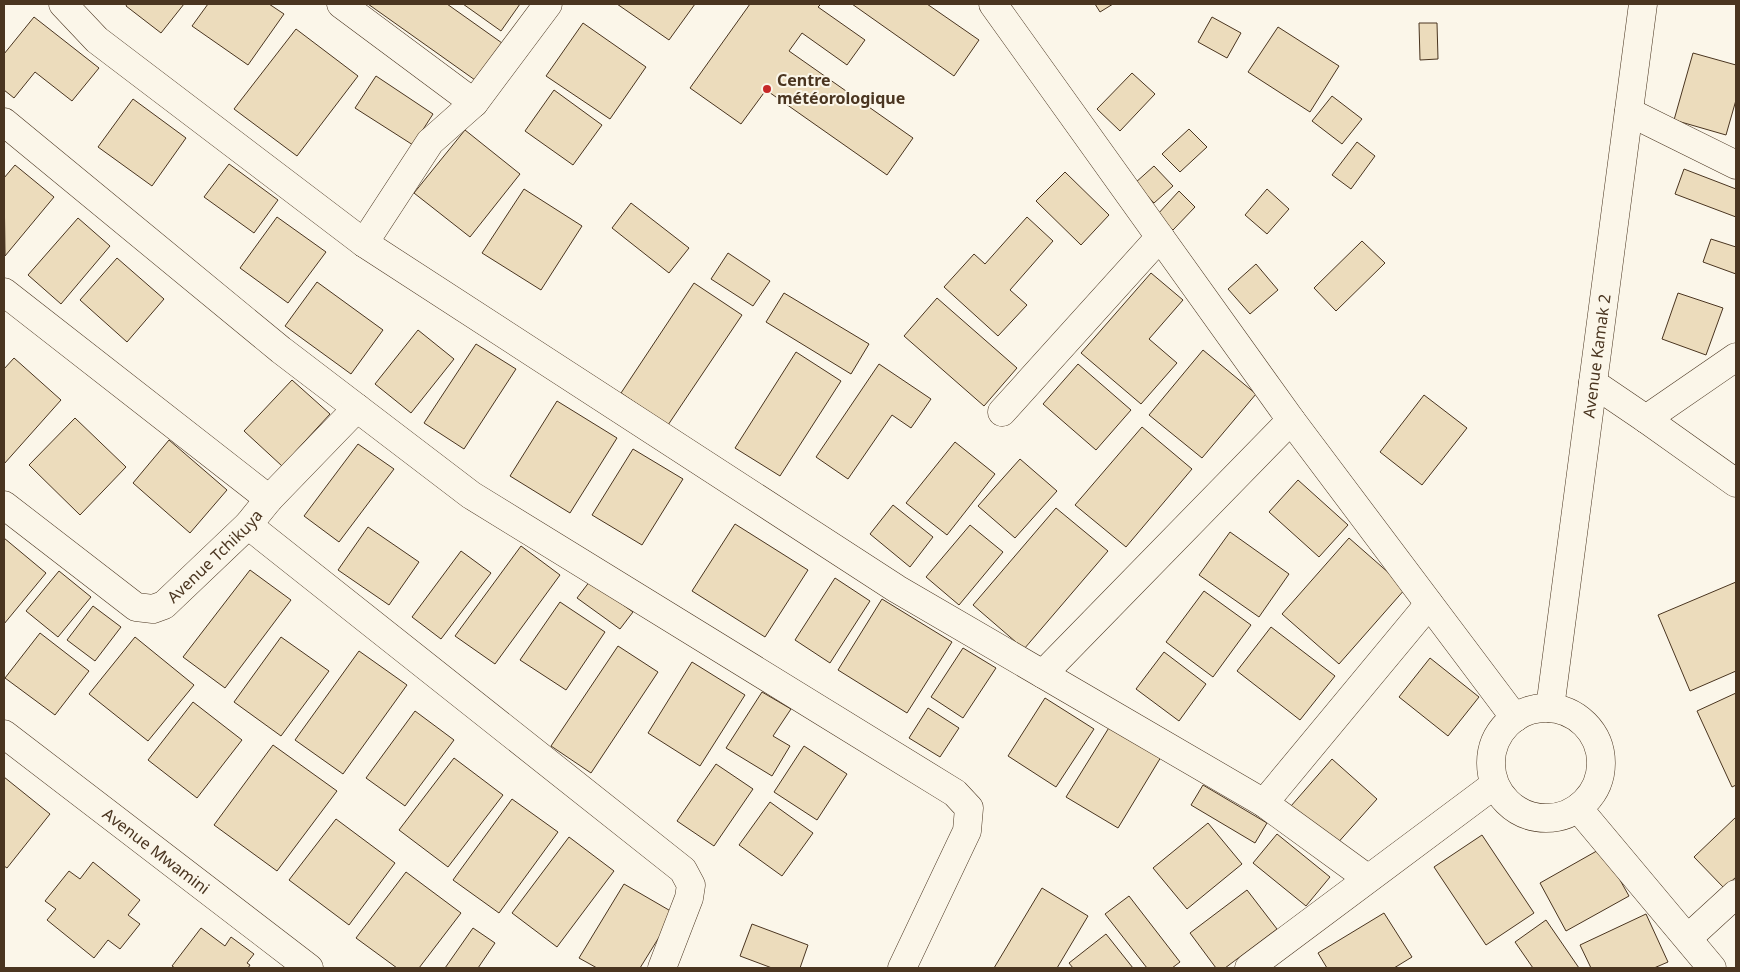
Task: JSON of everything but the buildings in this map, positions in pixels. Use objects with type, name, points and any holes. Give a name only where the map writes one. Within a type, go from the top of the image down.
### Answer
[{"type":"street","points":[[63,4],[96,40],[364,243],[897,589],[1264,803],[1367,878]]},
{"type":"street","points":[[341,4],[474,103]]},
{"type":"street","points":[[364,243],[430,142],[474,103],[548,4]]},
{"type":"street","points":[[993,4],[1291,420],[1515,718]]},
{"type":"street","name":"Avenue Kamak 2","points":[[1550,708],[1643,4]]},
{"type":"street","points":[[1629,112],[1736,165]]},
{"type":"street","points":[[4,122],[281,350],[471,495],[960,798],[969,808],[967,831],[902,968]]},
{"type":"street","points":[[1002,412],[1160,237]]},
{"type":"street","points":[[4,292],[269,499]]},
{"type":"street","points":[[1646,419],[1736,357]]},
{"type":"street","points":[[1593,383],[1736,483]]},
{"type":"street","name":"Avenue Tchikuya","points":[[4,505],[136,607],[153,609],[164,605],[248,525],[269,499],[357,408]]},
{"type":"street","points":[[1043,674],[1291,420]]},
{"type":"street","points":[[248,525],[683,870],[692,885],[689,898],[662,968]]},
{"type":"street","points":[[1264,803],[1430,604]]},
{"type":"street","points":[[1550,708],[1566,712],[1581,721],[1592,733],[1599,748],[1601,764],[1598,781],[1590,796],[1578,808],[1560,816],[1540,818],[1522,813],[1505,802],[1494,785],[1491,755],[1496,740],[1504,728],[1515,718],[1532,710],[1550,708]]},
{"type":"street","name":"Avenue Mwamini","points":[[4,734],[309,968]]},
{"type":"street","points":[[1249,968],[1494,785]]},
{"type":"street","points":[[1578,808],[1712,968]]},
{"type":"street","points":[[1688,938],[1736,894]]},
{"type":"place","name":"Centre météorologique","points":[[767,89]]}]
